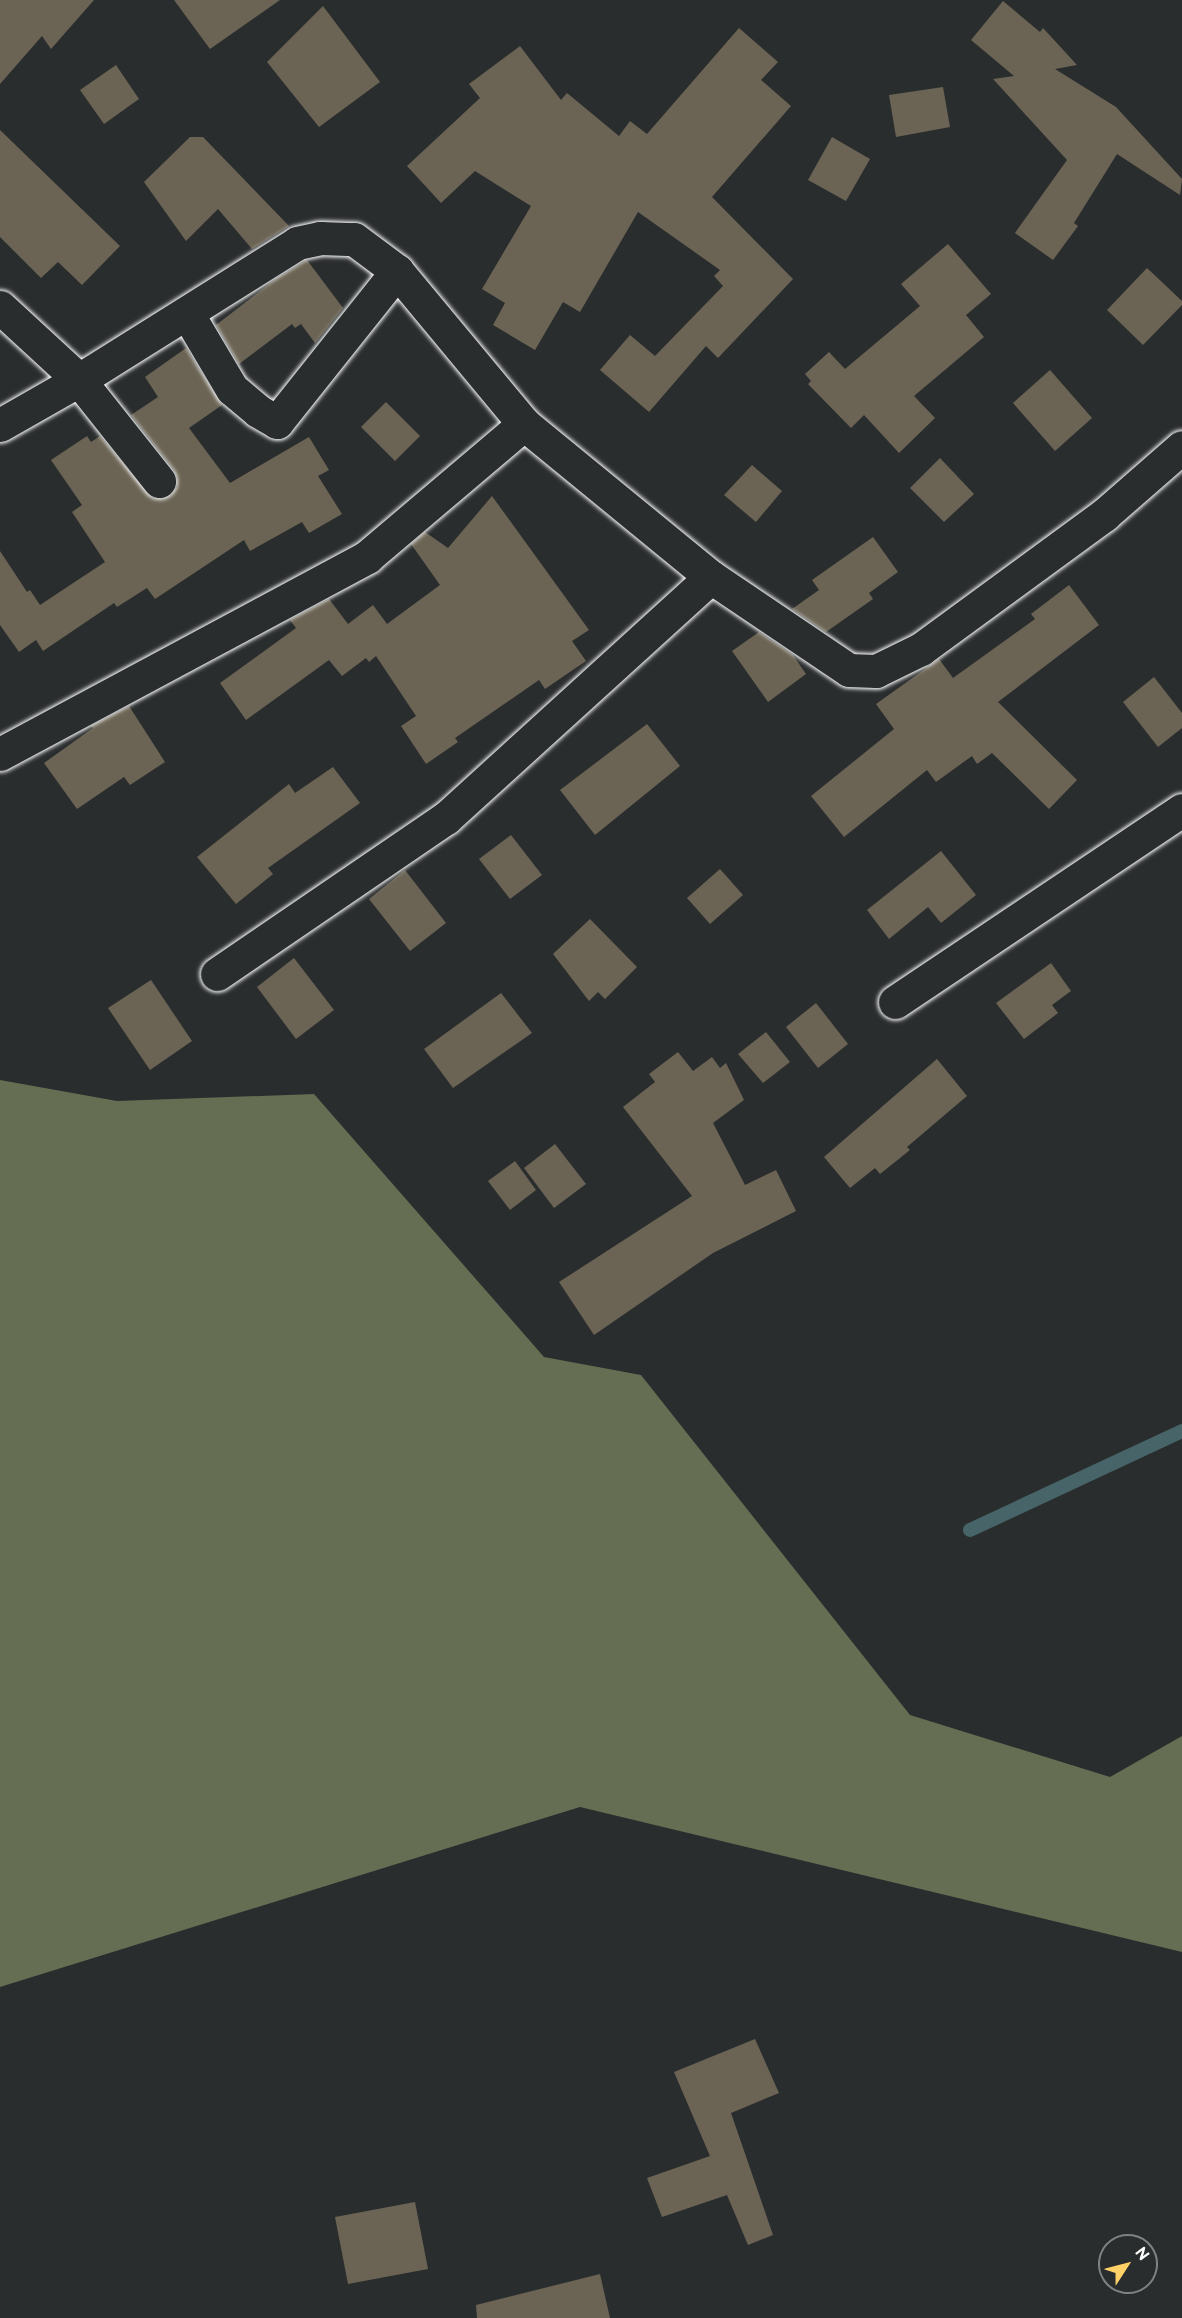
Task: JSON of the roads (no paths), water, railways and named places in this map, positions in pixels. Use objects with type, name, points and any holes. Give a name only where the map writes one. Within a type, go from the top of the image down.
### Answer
[{"type":"street","points":[[0,425],[79,380],[297,243],[320,238],[354,239],[398,271],[524,424],[711,577],[849,670],[876,671],[921,649],[1104,515],[1182,447]]},
{"type":"street","points":[[187,313],[232,389],[258,411],[277,422],[398,271]]},
{"type":"street","points":[[0,307],[79,380],[159,481]]},
{"type":"street","points":[[0,754],[367,556],[524,424]]},
{"type":"street","points":[[217,974],[446,818],[711,577]]},
{"type":"street","points":[[895,1002],[1182,810]]},
{"type":"waterway","points":[[970,1530],[1182,1431]]}]
